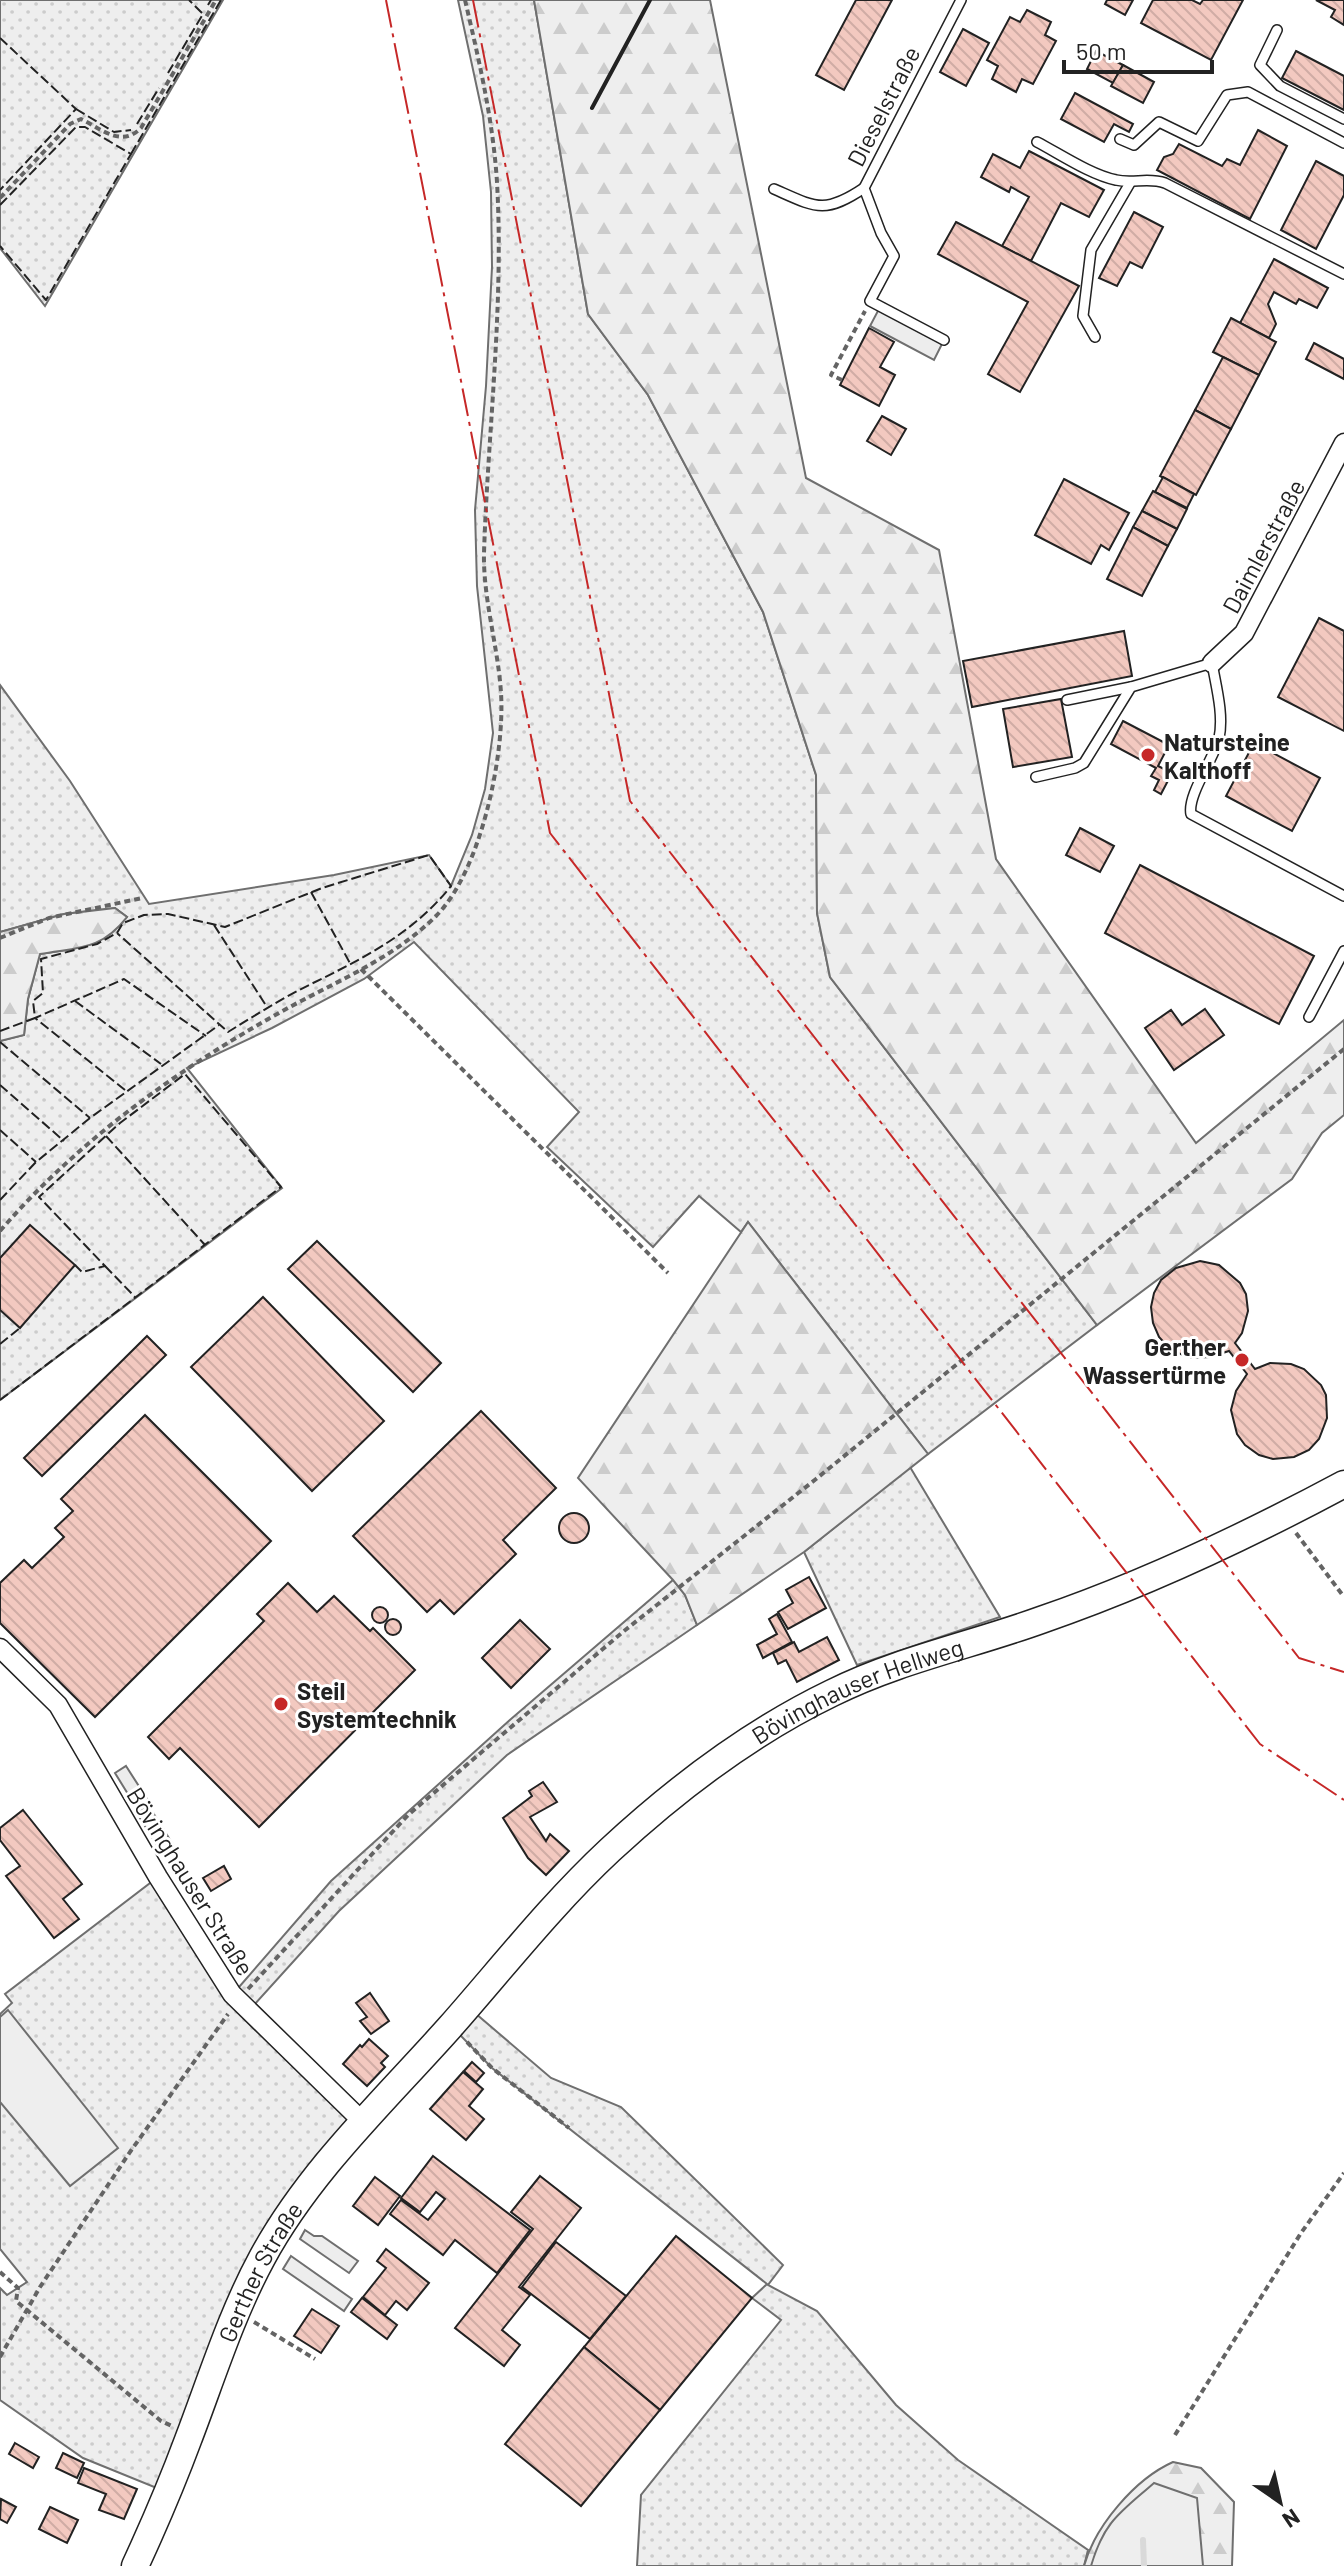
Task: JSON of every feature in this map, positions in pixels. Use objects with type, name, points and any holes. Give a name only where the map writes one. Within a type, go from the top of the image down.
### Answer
[{"type":"street","name":"Daimlerstraße","points":[[1212,663],[1244,633],[1344,443]]},
{"type":"street","name":"Bövinghauser Hellweg","points":[[452,2024],[609,1851],[686,1785],[764,1729],[868,1677],[1107,1597],[1275,1521],[1344,1484]]},
{"type":"street","name":"Bövinghauser Straße","points":[[0,1648],[58,1705],[151,1864],[238,2001],[363,2122]]},
{"type":"street","name":"Gerther Straße","points":[[135,2566],[259,2263],[284,2222],[363,2122],[452,2024]]},
{"type":"lane","name":"Dieselstraße","points":[[870,301],[894,256],[881,233],[864,188],[961,0]]},
{"type":"lane","points":[[1277,30],[1260,65],[1280,86],[1344,119]]},
{"type":"lane","points":[[1120,139],[1134,145],[1159,122],[1198,141],[1227,95],[1248,92],[1344,143]]},
{"type":"lane","points":[[1037,142],[1111,179],[1130,183],[1153,179],[1165,183],[1344,274]]},
{"type":"lane","points":[[1095,337],[1083,316],[1091,250],[1130,183]]},
{"type":"lane","points":[[774,189],[811,205],[830,207],[864,188]]},
{"type":"lane","points":[[870,301],[944,340]]},
{"type":"lane","points":[[1067,700],[1131,687],[1212,663],[1219,703],[1220,736],[1192,802],[1191,814],[1344,896]]},
{"type":"lane","points":[[1036,777],[1084,763],[1131,687]]},
{"type":"lane","points":[[1309,1017],[1344,951]]},
{"type":"path","points":[[0,198],[70,124],[81,119],[116,137],[135,134],[216,0]]},
{"type":"path","points":[[0,1231],[88,1144],[163,1084],[278,1013],[361,969],[413,936],[439,913],[453,895],[468,866],[494,781],[501,731],[501,692],[484,558],[497,355],[497,183],[490,117],[465,0]]},
{"type":"path","points":[[842,380],[831,375],[870,301]]},
{"type":"path","points":[[0,938],[49,918],[142,898]]},
{"type":"path","points":[[361,969],[668,1273]]},
{"type":"path","points":[[0,2357],[28,2309],[162,2105],[238,2001],[418,1806],[624,1631],[816,1479],[1344,1049]]},
{"type":"path","points":[[1275,1521],[1290,1525],[1344,1597]]},
{"type":"path","points":[[452,2024],[492,2068],[569,2128]]},
{"type":"path","points":[[1175,2435],[1301,2233],[1344,2173]]},
{"type":"path","points":[[0,2272],[18,2288],[16,2301],[161,2421],[189,2439]]},
{"type":"path","points":[[238,2313],[315,2359]]},
{"type":"green space","points":[[0,0],[223,0],[45,306],[0,248]]},
{"type":"green space","points":[[458,0],[534,0],[588,314],[648,395],[763,612],[816,775],[817,913],[830,977],[1097,1325],[928,1454],[748,1222],[741,1232],[699,1196],[653,1247],[547,1147],[579,1112],[414,942],[364,979],[272,1028],[187,1068],[282,1188],[0,1400],[0,1041],[24,1035],[28,999],[40,954],[99,941],[118,928],[127,917],[115,908],[64,914],[0,932],[0,685],[70,781],[149,904],[334,875],[429,855],[451,886],[472,835],[485,789],[493,733],[477,586],[475,510],[492,267],[491,192],[483,116]]},
{"type":"green space","points":[[534,0],[710,0],[806,478],[939,550],[996,859],[1196,1143],[1344,1020],[1344,1115],[1322,1133],[1292,1179],[1097,1325],[830,977],[817,913],[816,775],[763,612],[648,395],[588,314]]},
{"type":"green space","points":[[115,908],[127,917],[108,936],[88,946],[40,954],[28,999],[24,1035],[0,1041],[0,932],[64,914]]},
{"type":"green space","points":[[748,1222],[928,1454],[804,1552],[697,1625],[685,1595],[673,1580],[578,1478]]},
{"type":"green space","points":[[910,1467],[1000,1617],[857,1665],[804,1552]]},
{"type":"green space","points":[[673,1580],[685,1595],[697,1625],[507,1755],[339,1911],[253,2006],[360,2123],[305,2187],[164,2491],[83,2458],[0,2400],[0,2288],[7,2295],[27,2282],[0,2249],[0,2014],[12,2003],[5,1994],[158,1877],[233,1994],[331,1881],[511,1719]]},
{"type":"green space","points":[[8,2010],[118,2148],[70,2186],[0,2102],[0,2017]]},
{"type":"green space","points":[[475,2013],[551,2078],[621,2107],[783,2265],[768,2285],[817,2311],[896,2405],[958,2460],[1088,2550],[1084,2566],[637,2566],[641,2495],[781,2320],[752,2298],[767,2284],[492,2068],[461,2036],[463,2026]]},
{"type":"green space","points":[[1173,2462],[1201,2468],[1234,2502],[1232,2566],[1084,2566],[1097,2535],[1118,2505],[1145,2480]]},
{"type":"green space","points":[[1154,2483],[1197,2498],[1203,2566],[1091,2566],[1108,2528]]},
{"type":"shaded area","points":[[880,307],[944,340],[934,360],[870,326]]},
{"type":"shaded area","points":[[126,1766],[151,1805],[139,1812],[115,1773]]},
{"type":"shaded area","points":[[152,1811],[177,1851],[165,1858],[140,1818]]},
{"type":"shaded area","points":[[305,2230],[314,2236],[322,2236],[358,2261],[349,2273],[300,2239]]},
{"type":"shaded area","points":[[291,2256],[352,2299],[344,2311],[283,2269]]},
{"type":"building","points":[[856,0],[892,0],[844,90],[816,75]]},
{"type":"building","points":[[1107,0],[1133,0],[1125,15],[1105,4]]},
{"type":"building","points":[[1153,0],[1192,0],[1200,4],[1203,0],[1243,0],[1211,60],[1141,23]]},
{"type":"building","points":[[1316,0],[1344,0],[1344,25],[1331,17],[1335,10]]},
{"type":"building","points":[[1027,10],[1051,22],[1045,35],[1056,41],[1033,84],[1022,79],[1016,92],[992,79],[998,66],[987,60],[1010,17],[1020,22]]},
{"type":"building","points":[[963,29],[989,43],[966,86],[940,72]]},
{"type":"building","points":[[1096,51],[1123,65],[1113,83],[1087,69]]},
{"type":"building","points":[[1296,51],[1344,76],[1344,110],[1282,78]]},
{"type":"building","points":[[1123,65],[1154,82],[1143,103],[1111,86]]},
{"type":"building","points":[[1075,93],[1133,124],[1129,132],[1114,124],[1104,142],[1061,119]]},
{"type":"building","points":[[1258,130],[1287,146],[1250,219],[1157,170],[1164,157],[1173,154],[1179,144],[1222,166],[1227,159],[1240,165]]},
{"type":"building","points":[[1029,151],[1104,190],[1089,217],[1061,203],[1031,261],[1002,246],[1029,197],[1011,187],[1009,192],[981,177],[993,154],[1020,168]]},
{"type":"building","points":[[1316,161],[1344,176],[1344,195],[1316,249],[1281,230]]},
{"type":"building","points":[[1134,212],[1163,227],[1142,268],[1130,262],[1117,286],[1099,278]]},
{"type":"building","points":[[956,222],[1079,286],[1020,392],[988,374],[1028,302],[938,254]]},
{"type":"building","points":[[1274,259],[1328,288],[1317,308],[1299,299],[1296,304],[1274,292],[1268,304],[1276,324],[1269,338],[1240,323]]},
{"type":"building","points":[[1231,318],[1276,342],[1259,375],[1213,352]]},
{"type":"building","points":[[869,328],[894,342],[880,367],[895,375],[879,406],[840,385]]},
{"type":"building","points":[[1314,343],[1344,359],[1344,379],[1306,359]]},
{"type":"building","points":[[1223,357],[1259,375],[1231,429],[1195,410]]},
{"type":"building","points":[[1195,410],[1231,429],[1196,495],[1160,476]]},
{"type":"building","points":[[882,416],[906,429],[891,455],[867,441]]},
{"type":"building","points":[[1163,477],[1194,494],[1187,508],[1155,492]]},
{"type":"building","points":[[1064,479],[1129,513],[1109,550],[1101,545],[1091,564],[1035,535]]},
{"type":"building","points":[[1153,491],[1187,509],[1177,529],[1142,511]]},
{"type":"building","points":[[1142,511],[1177,529],[1168,546],[1133,527]]},
{"type":"building","points":[[1133,527],[1168,546],[1142,596],[1107,579]]},
{"type":"building","points":[[1319,618],[1344,631],[1344,731],[1278,697]]},
{"type":"building","points":[[1124,631],[1132,676],[972,707],[963,661]]},
{"type":"building","points":[[1061,699],[1072,757],[1013,767],[1003,709]]},
{"type":"building","name":"Natursteine Kalthoff","points":[[1123,721],[1169,745],[1158,766],[1172,773],[1161,794],[1154,790],[1159,780],[1151,776],[1156,768],[1111,744]]},
{"type":"building","points":[[1254,743],[1320,778],[1292,831],[1226,796]]},
{"type":"building","points":[[1080,828],[1114,846],[1100,872],[1066,855]]},
{"type":"building","points":[[1140,865],[1314,956],[1279,1024],[1105,933]]},
{"type":"building","points":[[1205,1009],[1224,1035],[1174,1070],[1145,1028],[1171,1010],[1182,1025]]},
{"type":"building","points":[[30,1225],[75,1265],[20,1328],[0,1310],[0,1258]]},
{"type":"building","points":[[317,1241],[441,1363],[413,1392],[288,1269]]},
{"type":"building","name":"Gerther Wassertürme","points":[[1200,1261],[1219,1265],[1240,1283],[1246,1294],[1248,1311],[1242,1333],[1235,1343],[1255,1369],[1270,1363],[1291,1364],[1304,1369],[1321,1385],[1326,1395],[1327,1418],[1319,1439],[1309,1450],[1294,1457],[1273,1459],[1259,1455],[1245,1445],[1237,1434],[1231,1410],[1236,1391],[1247,1374],[1229,1351],[1210,1357],[1189,1358],[1170,1349],[1159,1337],[1151,1307],[1161,1280],[1176,1268]]},
{"type":"building","points":[[263,1297],[384,1421],[312,1491],[191,1367]]},
{"type":"building","points":[[147,1336],[166,1355],[42,1476],[24,1458]]},
{"type":"building","points":[[481,1411],[556,1488],[503,1540],[516,1554],[454,1614],[440,1600],[427,1612],[353,1536]]},
{"type":"building","points":[[145,1415],[271,1541],[95,1717],[0,1623],[0,1583],[24,1560],[32,1568],[64,1537],[55,1528],[73,1511],[61,1499]]},
{"type":"building","points":[[574,1513],[585,1517],[589,1528],[585,1539],[574,1543],[563,1539],[559,1528],[563,1517]]},
{"type":"building","points":[[809,1577],[826,1608],[788,1629],[778,1612],[793,1603],[786,1590]]},
{"type":"building","name":"Steil Systemtechnik","points":[[288,1583],[317,1612],[334,1596],[370,1631],[373,1628],[415,1670],[259,1827],[180,1748],[169,1759],[148,1737],[264,1621],[257,1614]]},
{"type":"building","points":[[377,1607],[383,1607],[388,1615],[386,1621],[377,1623],[372,1618],[372,1612]]},
{"type":"building","points":[[777,1614],[792,1642],[763,1658],[757,1645],[777,1634],[769,1619]]},
{"type":"building","points":[[390,1619],[396,1619],[401,1627],[399,1633],[390,1635],[385,1630],[385,1624]]},
{"type":"building","points":[[520,1620],[550,1649],[511,1688],[482,1658]]},
{"type":"building","points":[[827,1637],[839,1660],[797,1682],[786,1660],[778,1664],[773,1653],[794,1642],[799,1652]]},
{"type":"building","points":[[543,1782],[557,1802],[530,1817],[546,1841],[550,1834],[569,1851],[546,1875],[528,1858],[503,1818],[532,1796],[529,1791]]},
{"type":"building","points":[[23,1810],[82,1884],[63,1899],[79,1919],[54,1938],[6,1876],[20,1866],[0,1840],[0,1828]]},
{"type":"building","points":[[224,1866],[231,1879],[211,1891],[203,1878]]},
{"type":"building","points":[[370,1993],[389,2021],[371,2034],[360,2021],[367,2017],[356,2003]]},
{"type":"building","points":[[369,2039],[388,2056],[381,2063],[385,2067],[367,2086],[343,2064]]},
{"type":"building","points":[[472,2062],[484,2073],[476,2082],[464,2071]]},
{"type":"building","points":[[463,2072],[483,2089],[469,2106],[484,2119],[466,2140],[430,2109]]},
{"type":"building","points":[[433,2156],[530,2230],[497,2273],[455,2240],[443,2255],[390,2214],[401,2200],[428,2220],[445,2199],[436,2192],[420,2212],[401,2198]]},
{"type":"building","points":[[540,2176],[581,2208],[519,2287],[530,2295],[502,2330],[520,2345],[504,2366],[455,2328],[533,2229],[511,2212]]},
{"type":"building","points":[[375,2177],[400,2196],[378,2225],[353,2206]]},
{"type":"building","points":[[676,2236],[752,2298],[660,2410],[584,2347]]},
{"type":"building","points":[[556,2242],[626,2296],[590,2339],[522,2287]]},
{"type":"building","points":[[386,2249],[429,2283],[407,2310],[396,2301],[385,2315],[363,2297],[386,2268],[377,2261]]},
{"type":"building","points":[[362,2298],[397,2325],[387,2339],[351,2312]]},
{"type":"building","points":[[312,2309],[339,2326],[321,2353],[294,2336]]},
{"type":"building","points":[[584,2347],[660,2410],[581,2506],[505,2444]]},
{"type":"building","points":[[15,2443],[39,2457],[33,2468],[9,2454]]},
{"type":"building","points":[[63,2453],[84,2463],[77,2478],[56,2468]]},
{"type":"building","points":[[84,2468],[137,2489],[124,2519],[99,2510],[106,2494],[78,2483]]},
{"type":"building","points":[[1,2499],[16,2507],[7,2523],[0,2519]]},
{"type":"building","points":[[50,2507],[78,2520],[67,2543],[39,2529]]},
{"type":"waterway","points":[[1143,2540],[1144,2566]]},
{"type":"fence","points":[[168,73],[203,14],[189,0]]},
{"type":"fence","points":[[208,5],[211,0]]},
{"type":"fence","points":[[131,154],[221,0]]},
{"type":"fence","points":[[0,38],[76,109],[0,190]]},
{"type":"fence","points":[[137,124],[159,88]]},
{"type":"fence","points":[[76,109],[114,132],[131,130]]},
{"type":"fence","points":[[0,205],[76,127],[85,127],[131,154],[46,300],[0,246]]},
{"type":"fence","points":[[0,1031],[35,1018],[33,1001],[43,993],[41,959],[97,944],[117,933],[123,923],[144,915],[168,914],[225,927],[322,888],[429,855],[451,886],[420,918],[386,944],[228,1032],[117,933]]},
{"type":"fence","points":[[311,892],[351,965]]},
{"type":"fence","points":[[214,925],[267,1007]]},
{"type":"fence","points":[[125,1090],[35,1018],[124,979],[206,1036]]},
{"type":"fence","points":[[75,1001],[161,1064]]},
{"type":"fence","points":[[0,1200],[36,1162],[90,1118],[219,1025]]},
{"type":"fence","points":[[0,1042],[90,1118]]},
{"type":"fence","points":[[0,1400],[281,1187],[185,1074],[120,1123],[39,1197],[105,1266],[82,1272],[75,1265]]},
{"type":"fence","points":[[0,1085],[64,1141]]},
{"type":"fence","points":[[0,1130],[36,1162]]},
{"type":"fence","points":[[106,1136],[205,1245]]},
{"type":"fence","points":[[105,1266],[135,1297]]},
{"type":"fence","points":[[0,1344],[20,1328]]},
{"type":"wall","points":[[592,108],[650,0]]},
{"type":"power","points":[[386,0],[550,833],[1260,1744],[1344,1800]]},
{"type":"power","points":[[473,0],[630,801],[1299,1658],[1344,1672]]},
{"type":"place","name":"Natursteine Kalthoff","points":[[1148,755]]},
{"type":"place","name":"Gerther Wassertürme","points":[[1242,1360]]},
{"type":"place","name":"Steil Systemtechnik","points":[[281,1704]]}]
